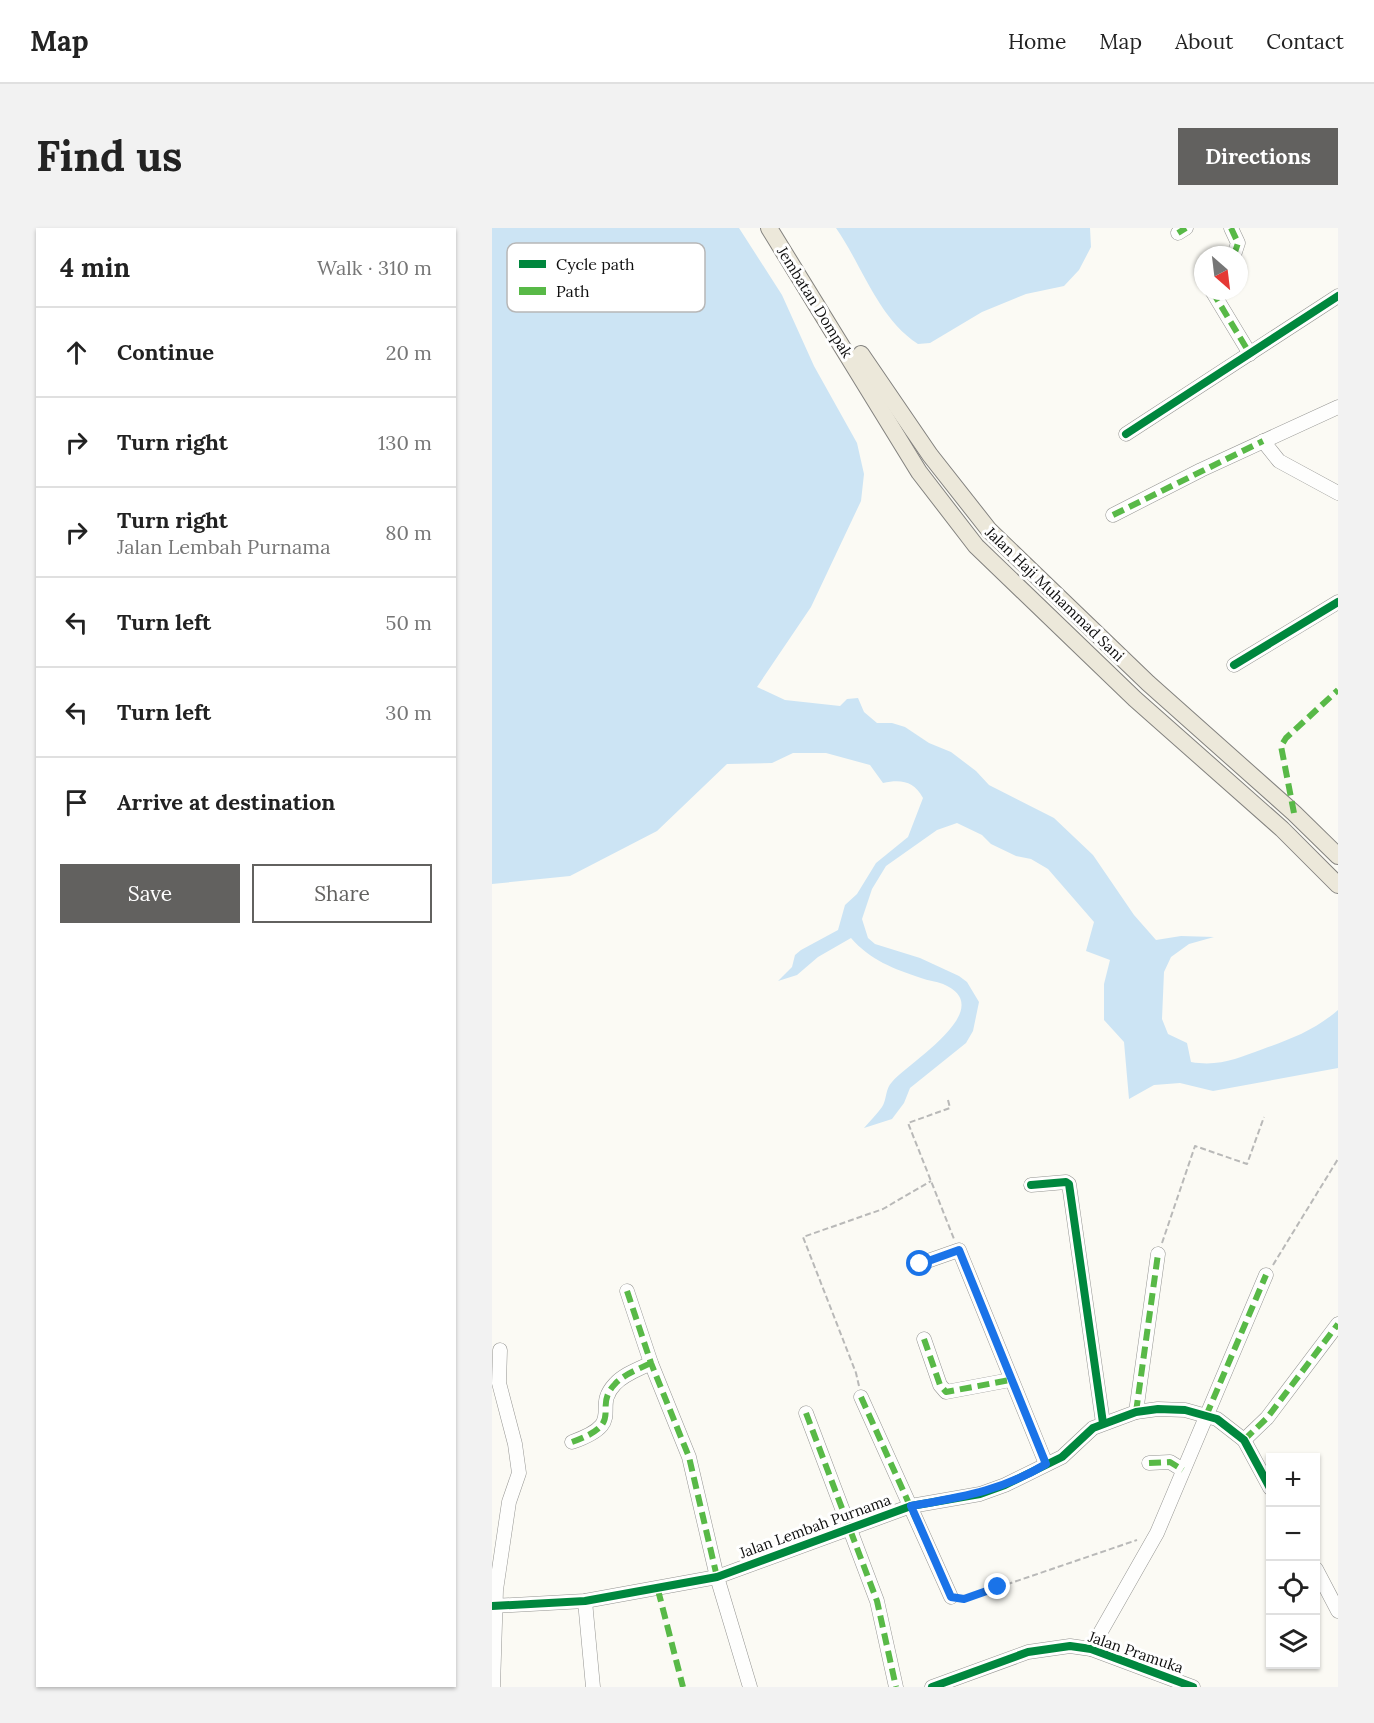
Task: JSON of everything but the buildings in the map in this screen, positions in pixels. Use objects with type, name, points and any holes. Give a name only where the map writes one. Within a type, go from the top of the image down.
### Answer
[{"type":"main road","name":"Jembatan Dompak","points":[[770,228],[867,374]]},
{"type":"main road","name":"Jalan Haji Muhammad Sani","points":[[783,228],[867,374],[919,472],[976,546],[1135,699],[1282,829],[1338,885]]},
{"type":"main road","name":"Jalan Haji Muhammad Sani","points":[[867,374],[988,531],[1148,683],[1294,813],[1338,856]]},
{"type":"main road","points":[[1282,829],[1294,813]]},
{"type":"street","points":[[1231,228],[1238,243],[1237,246]]},
{"type":"street","points":[[1126,434],[1338,296]]},
{"type":"street","points":[[1218,300],[1251,354]]},
{"type":"street","points":[[1113,515],[1263,441],[1338,407]]},
{"type":"street","points":[[1263,441],[1279,461],[1338,494]]},
{"type":"street","points":[[1234,665],[1338,602]]},
{"type":"street","points":[[1031,1185],[1066,1182],[1069,1184],[1103,1423]]},
{"type":"street","points":[[920,1264],[959,1250],[1046,1464]]},
{"type":"street","points":[[1136,1412],[1158,1254]]},
{"type":"street","points":[[1091,1649],[1157,1533],[1266,1275]]},
{"type":"street","points":[[627,1291],[651,1363],[689,1457],[717,1578],[750,1687]]},
{"type":"street","points":[[1244,1440],[1267,1418],[1338,1324]]},
{"type":"street","points":[[924,1339],[940,1385],[946,1392],[1010,1380]]},
{"type":"street","points":[[493,1687],[496,1590],[508,1502],[519,1473],[515,1444],[499,1383],[500,1350]]},
{"type":"street","points":[[572,1442],[593,1434],[604,1424],[613,1386],[625,1376],[651,1363]]},
{"type":"street","points":[[861,1397],[951,1597]]},
{"type":"street","name":"Jalan Lembah Purnama","points":[[495,1606],[585,1601],[717,1578],[911,1506],[980,1494],[1026,1476],[1062,1456],[1093,1428],[1136,1412],[1185,1410],[1217,1419],[1244,1440],[1266,1481]]},
{"type":"street","points":[[806,1413],[878,1601],[896,1687]]},
{"type":"street","points":[[1149,1463],[1170,1462],[1183,1470]]},
{"type":"street","points":[[1320,1577],[1338,1611]]},
{"type":"street","points":[[585,1601],[593,1687]]},
{"type":"street","name":"Jalan Pramuka","points":[[932,1687],[1028,1652],[1070,1646],[1091,1649],[1193,1687]]},
{"type":"path","points":[[948,1100],[950,1108],[908,1123],[959,1250]]},
{"type":"path","points":[[1158,1254],[1195,1146],[1247,1164],[1264,1117]]},
{"type":"path","points":[[1266,1275],[1338,1159]]},
{"type":"path","points":[[861,1397],[856,1373],[803,1237],[883,1209],[931,1181]]},
{"type":"path","points":[[951,1597],[964,1599],[1157,1533]]},
{"type":"water","points":[[492,228],[739,228],[782,295],[814,366],[857,443],[864,474],[861,501],[811,607],[757,687],[785,700],[840,706],[847,699],[858,698],[864,712],[877,723],[892,723],[905,727],[929,743],[951,752],[976,771],[989,785],[1054,818],[1093,855],[1134,915],[1156,940],[1181,936],[1214,937],[1189,944],[1171,957],[1164,972],[1162,1019],[1168,1034],[1187,1043],[1191,1062],[1211,1063],[1245,1056],[1302,1033],[1321,1023],[1338,1010],[1338,1068],[1213,1091],[1180,1083],[1154,1085],[1129,1099],[1124,1042],[1104,1020],[1104,984],[1110,960],[1086,951],[1094,922],[1048,869],[1031,859],[1016,856],[991,844],[982,835],[957,823],[937,830],[886,866],[872,889],[862,919],[868,938],[875,944],[920,958],[967,982],[979,1002],[973,1031],[966,1043],[910,1088],[904,1103],[892,1119],[864,1128],[882,1107],[890,1085],[945,1035],[956,1020],[961,1007],[958,994],[943,984],[911,975],[883,963],[858,946],[851,938],[818,957],[797,975],[778,981],[792,967],[795,955],[838,930],[845,905],[857,894],[876,863],[908,837],[923,798],[915,788],[906,783],[896,781],[883,783],[870,765],[826,753],[793,753],[772,763],[727,764],[657,831],[570,876],[492,884]]},
{"type":"water","points":[[836,228],[1090,228],[1091,247],[1079,270],[1064,286],[1026,294],[982,312],[930,343],[918,344],[904,333],[882,306]]},
{"type":"marked path","points":[[1178,233],[1186,228]]},
{"type":"marked path","points":[[1231,228],[1238,243],[1237,246]]},
{"type":"marked path","points":[[1217,300],[1250,354]]},
{"type":"marked path","points":[[1113,515],[1263,441]]},
{"type":"marked path","points":[[1294,813],[1281,746],[1286,738],[1338,690]]},
{"type":"marked path","points":[[919,1264],[959,1250],[1046,1464]]},
{"type":"marked path","points":[[1136,1412],[1158,1254]]},
{"type":"marked path","points":[[1206,1416],[1266,1275]]},
{"type":"marked path","points":[[627,1291],[651,1363],[689,1457],[717,1577]]},
{"type":"marked path","points":[[1244,1440],[1267,1418],[1338,1324]]},
{"type":"marked path","points":[[924,1339],[940,1385],[946,1392],[1010,1380]]},
{"type":"marked path","points":[[572,1442],[599,1428],[604,1421],[606,1401],[615,1384],[651,1363]]},
{"type":"marked path","points":[[861,1397],[951,1597]]},
{"type":"marked path","points":[[806,1413],[877,1601],[896,1687]]},
{"type":"marked path","points":[[1149,1463],[1170,1462],[1183,1470]]},
{"type":"marked path","points":[[658,1590],[683,1687]]},
{"type":"cycle path","points":[[1126,434],[1338,296]]},
{"type":"cycle path","points":[[1234,665],[1338,602]]},
{"type":"cycle path","points":[[1031,1185],[1066,1182],[1069,1184],[1103,1423]]},
{"type":"cycle path","points":[[492,1606],[585,1601],[717,1577],[911,1506],[980,1494],[1005,1485],[1062,1457],[1093,1428],[1136,1412],[1158,1409],[1185,1410],[1217,1419],[1244,1440],[1266,1481]]},
{"type":"cycle path","points":[[932,1687],[1028,1652],[1070,1646],[1091,1649],[1193,1687]]},
{"type":"route","points":[[920,1264],[959,1250],[1046,1464],[1026,1476],[980,1494],[911,1506],[951,1597],[956,1600],[964,1599],[998,1587]]}]
